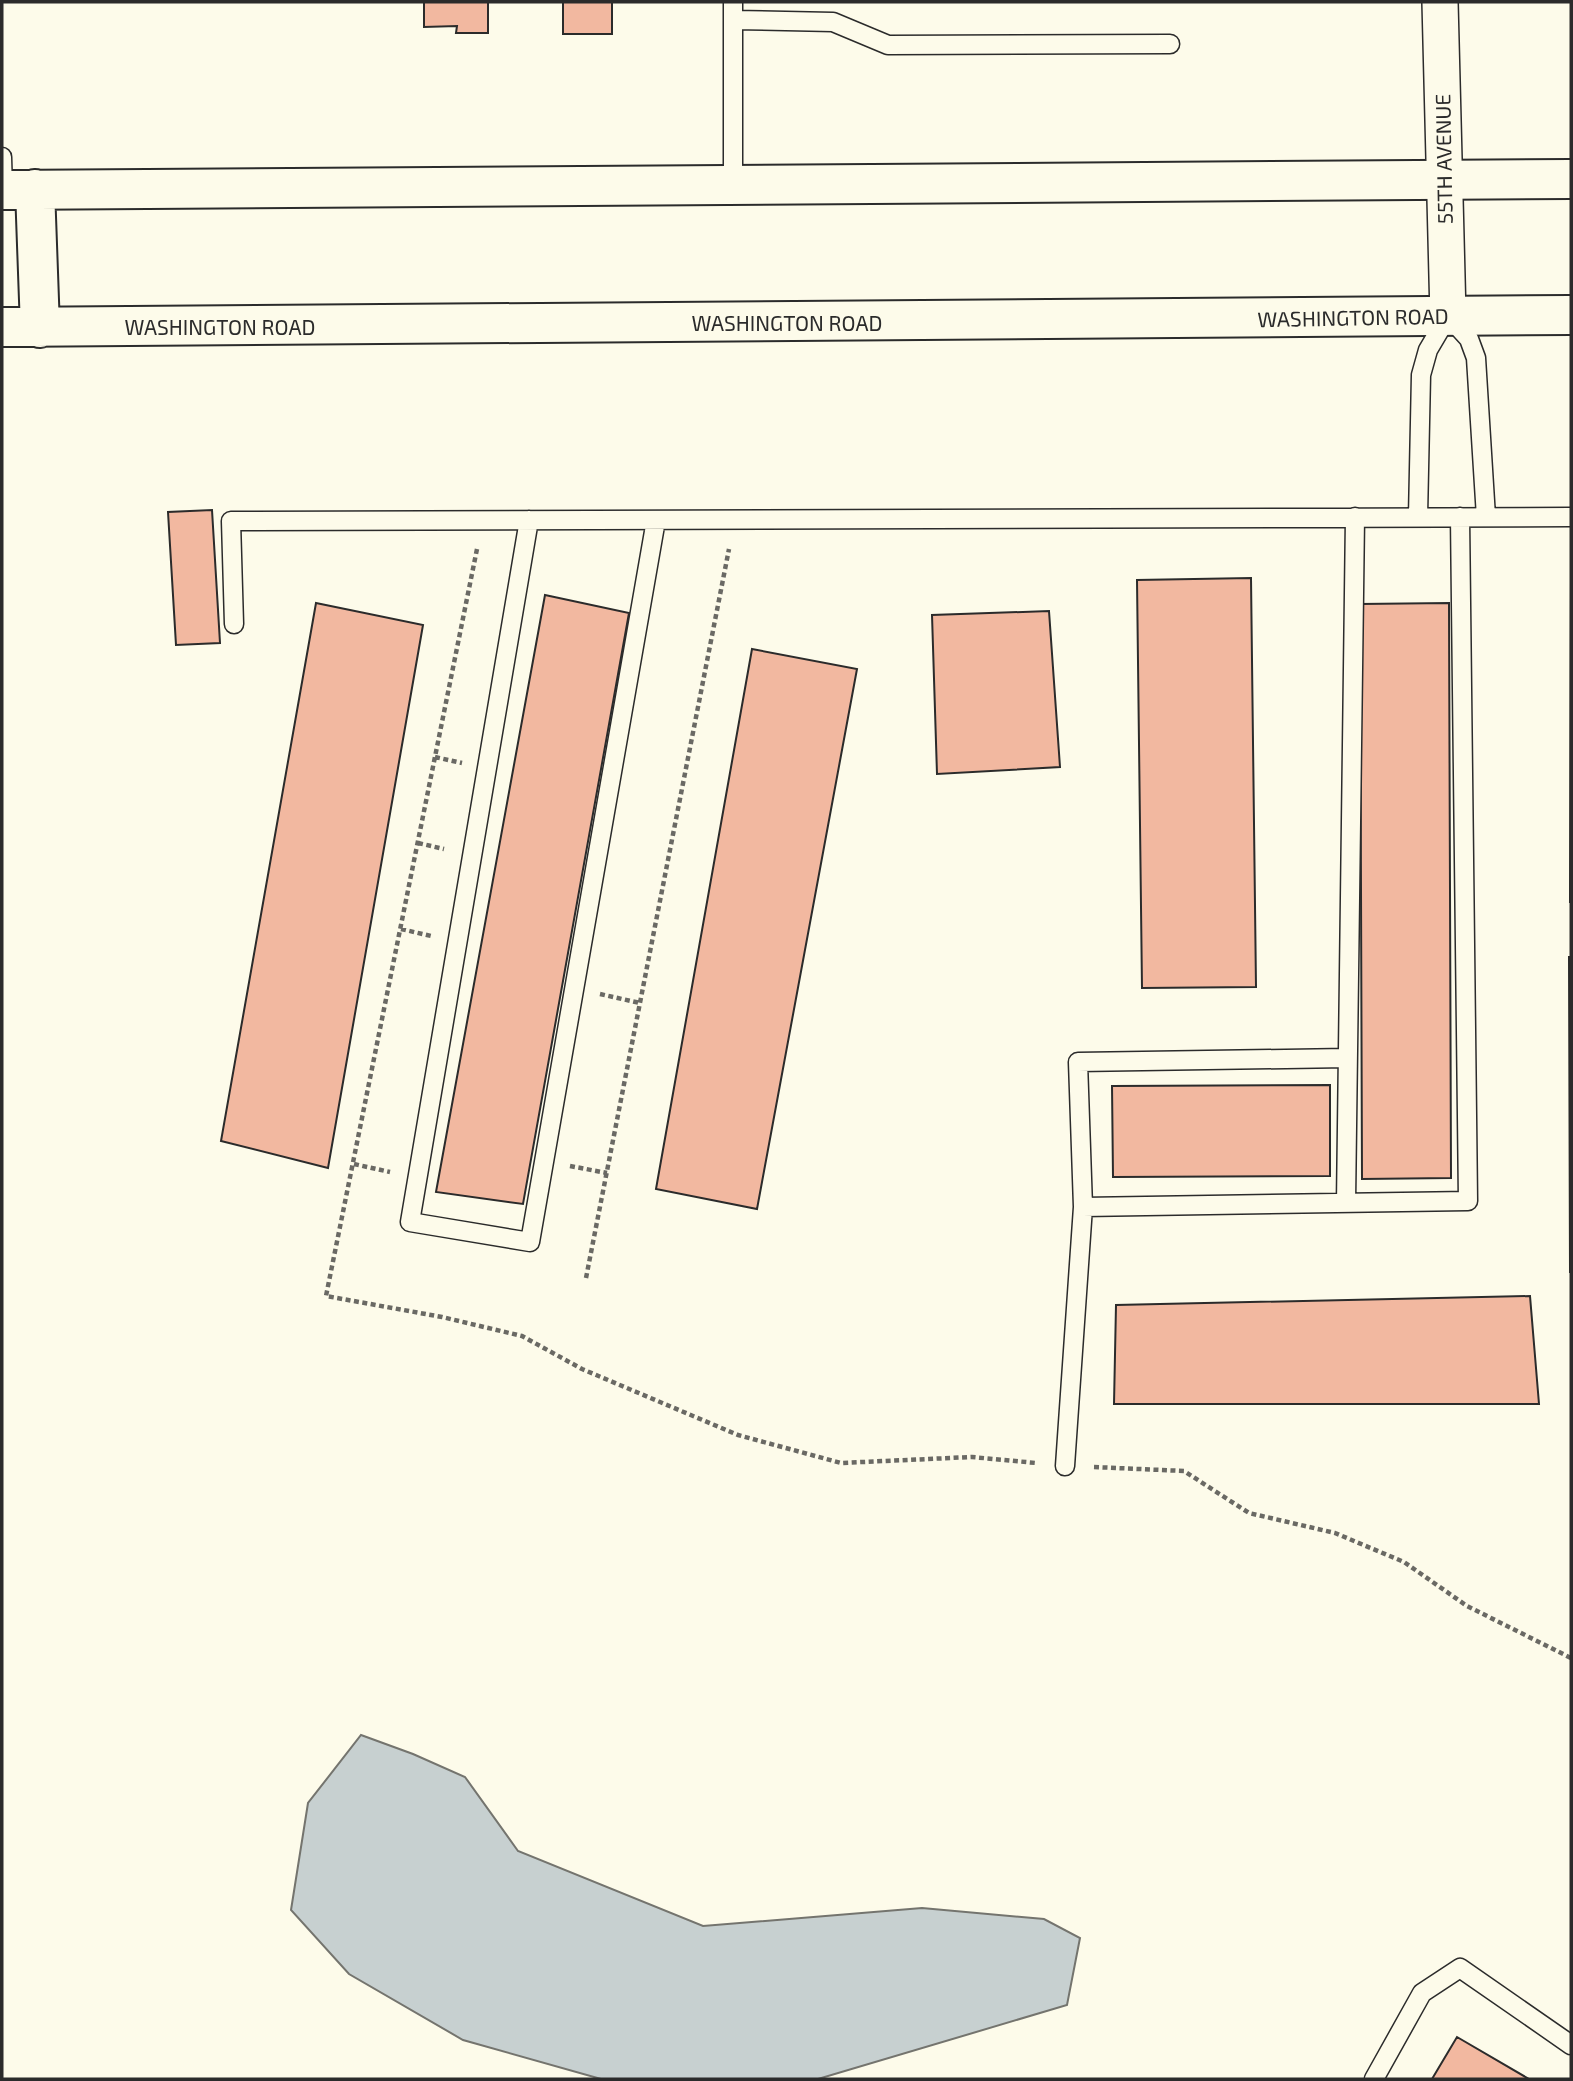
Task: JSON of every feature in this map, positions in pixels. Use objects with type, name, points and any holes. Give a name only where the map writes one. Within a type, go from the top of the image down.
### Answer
[{"type":"main road","points":[[40,328],[10,181],[733,185],[1571,179]]},
{"type":"main road","name":"WASHINGTON ROAD","points":[[2,327],[1571,315]]},
{"type":"street","name":"55TH AVENUE","points":[[1440,2],[1448,316]]},
{"type":"lane","points":[[733,185],[733,11],[833,22],[888,44],[1170,44]]},
{"type":"lane","points":[[1418,517],[1421,375],[1428,350],[1448,316],[1469,339],[1476,358],[1486,517]]},
{"type":"lane","points":[[1346,1203],[1355,517]]},
{"type":"lane","points":[[1083,1207],[1468,1202],[1460,517]]},
{"type":"lane","points":[[234,624],[231,521],[1571,517]]},
{"type":"lane","points":[[529,520],[410,1222],[530,1242],[656,520]]},
{"type":"lane","points":[[1065,1466],[1083,1207],[1077,1062],[1347,1058]]},
{"type":"lane","points":[[1374,2079],[1422,1993],[1460,1968],[1571,2045]]},
{"type":"path","points":[[586,1279],[729,548]]},
{"type":"path","points":[[477,549],[326,1296],[442,1317],[522,1336],[582,1369],[738,1435],[841,1463],[972,1457],[1065,1466],[1184,1471],[1249,1513],[1335,1533],[1404,1562],[1467,1606],[1571,1658]]},
{"type":"path","points":[[574,988],[640,1003]]},
{"type":"path","points":[[354,1164],[417,1177]]},
{"type":"shaded area","points":[[361,1735],[465,1777],[518,1851],[703,1926],[922,1908],[1044,1919],[1080,1938],[1067,2005],[818,2079],[601,2079],[463,2040],[349,1974],[291,1910],[308,1803]]},
{"type":"building","points":[[424,2],[488,2],[488,33],[456,33],[457,26],[424,27]]},
{"type":"building","points":[[563,2],[612,2],[612,34],[563,34]]},
{"type":"building","points":[[212,510],[220,643],[176,645],[168,512]]},
{"type":"building","points":[[1251,578],[1256,987],[1142,988],[1137,580]]},
{"type":"building","points":[[1571,583],[1571,902],[1570,902]]},
{"type":"building","points":[[545,595],[629,613],[523,1204],[436,1192]]},
{"type":"building","points":[[316,603],[423,625],[328,1168],[221,1141]]},
{"type":"building","points":[[1449,603],[1451,1178],[1362,1179],[1360,604]]},
{"type":"building","points":[[1049,611],[1060,767],[937,774],[932,615]]},
{"type":"building","points":[[752,649],[857,669],[757,1209],[656,1189]]},
{"type":"building","points":[[1571,957],[1571,1272],[1570,1272]]},
{"type":"building","points":[[1330,1085],[1330,1176],[1113,1177],[1112,1086]]},
{"type":"building","points":[[1530,1296],[1539,1404],[1114,1404],[1116,1305]]},
{"type":"building","points":[[1457,2037],[1529,2079],[1432,2079]]}]
